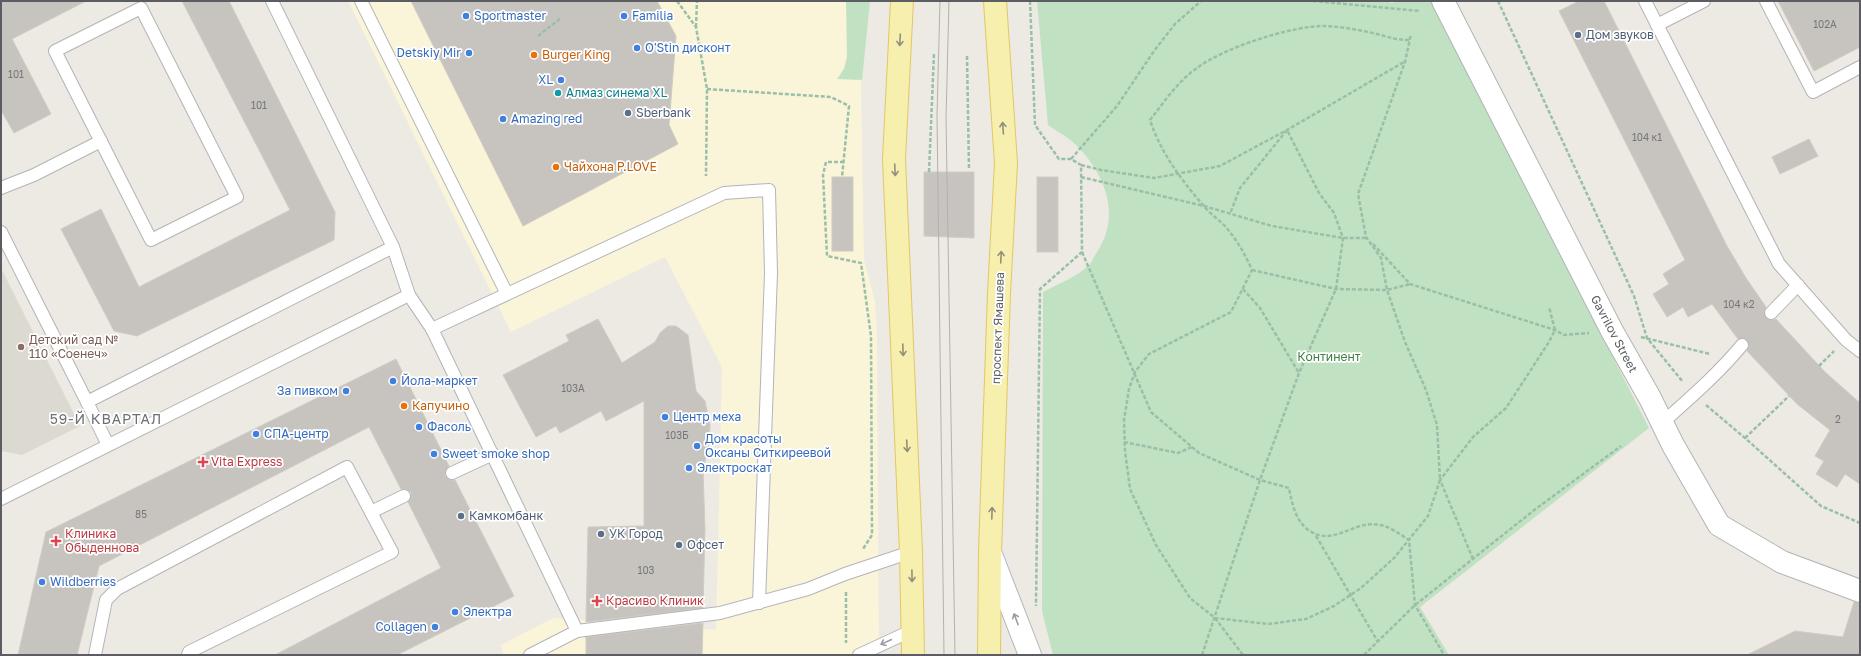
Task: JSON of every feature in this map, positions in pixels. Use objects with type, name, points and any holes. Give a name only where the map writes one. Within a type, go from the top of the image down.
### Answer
[{"type":"main road","points":[[902,1],[894,159],[911,552],[913,655]]},
{"type":"main road","name":"проспект Ямашева","points":[[989,655],[990,552],[999,293],[1006,163],[995,1]]},
{"type":"street","name":"Gavrilov Street","points":[[1448,2],[1612,331],[1673,445],[1719,525],[1782,562],[1860,590]]},
{"type":"street","points":[[990,552],[1030,655]]},
{"type":"lane","points":[[272,1],[393,247],[409,295],[432,329],[577,631]]},
{"type":"lane","points":[[361,1],[507,294]]},
{"type":"lane","points":[[1645,1],[1779,264],[1846,340],[1860,350]]},
{"type":"lane","points":[[1657,25],[1704,1]]},
{"type":"lane","points":[[1766,1],[1813,92],[1860,67]]},
{"type":"lane","points":[[141,8],[237,197],[151,240],[101,141],[55,51],[141,8]]},
{"type":"lane","points":[[1,188],[34,175],[101,141]]},
{"type":"lane","points":[[432,329],[724,193],[769,190],[771,273],[759,603]]},
{"type":"lane","points":[[1,232],[108,445]]},
{"type":"lane","points":[[87,402],[393,247]]},
{"type":"lane","points":[[1771,313],[1798,285]]},
{"type":"lane","points":[[1,499],[409,295]]},
{"type":"lane","points":[[1662,423],[1730,359],[1742,345]]},
{"type":"lane","points":[[452,473],[493,454]]},
{"type":"lane","points":[[95,655],[106,600],[118,589],[347,467],[392,552],[189,652],[188,655]]},
{"type":"lane","points":[[371,512],[404,496]]},
{"type":"lane","points":[[530,655],[577,631],[720,612],[759,603],[808,589],[845,574],[911,552]]},
{"type":"lane","points":[[859,655],[913,630]]},
{"type":"path","points":[[677,1],[696,27]]},
{"type":"path","points":[[697,1],[696,27],[707,89],[706,176]]},
{"type":"path","points":[[1030,1],[1035,125],[1059,159],[1071,159],[1081,165],[1101,170],[1154,178],[1220,166],[1287,130],[1405,62]]},
{"type":"path","points":[[1071,159],[1117,106],[1154,51],[1176,24],[1201,1]]},
{"type":"path","points":[[1313,1],[1420,11]]},
{"type":"path","points":[[1498,1],[1634,296],[1647,338],[1693,395],[1745,438],[1821,506],[1860,523]]},
{"type":"path","points":[[538,36],[561,18]]},
{"type":"path","points":[[1243,655],[1215,618],[1190,598],[1156,545],[1130,489],[1124,442],[1124,420],[1129,389],[1135,372],[1149,354],[1231,312],[1252,270],[1242,248],[1225,226],[1204,206],[1178,173],[1156,138],[1150,120],[1172,92],[1197,68],[1230,50],[1275,34],[1324,26],[1357,29],[1397,40],[1409,40]]},
{"type":"path","points":[[1411,34],[1405,62],[1358,194],[1366,237],[1381,258],[1387,290],[1405,342],[1426,390],[1437,425],[1440,480],[1473,559]]},
{"type":"path","points":[[929,172],[934,53]]},
{"type":"path","points":[[967,56],[969,169]]},
{"type":"path","points":[[707,89],[831,97],[849,106],[842,177]]},
{"type":"path","points":[[1230,214],[1240,188],[1287,130]]},
{"type":"path","points":[[1202,655],[1260,480],[1299,373],[1336,289],[1343,238],[1334,214],[1319,193],[1287,130]]},
{"type":"path","points":[[844,162],[826,162],[823,175],[827,256],[861,263],[871,336],[872,535],[845,574],[846,648]]},
{"type":"path","points":[[1081,165],[1082,252],[1151,412],[1199,453],[1260,480],[1289,488],[1292,507],[1303,525],[1316,536],[1378,642]]},
{"type":"path","points":[[1081,177],[1204,206],[1272,226],[1343,238],[1366,237],[1410,284],[1555,330],[1564,335],[1612,331],[1647,338],[1730,359]]},
{"type":"path","points":[[1036,608],[1040,289],[1082,252]]},
{"type":"path","points":[[1252,270],[1336,289],[1387,290],[1410,284]]},
{"type":"path","points":[[1243,289],[1260,308],[1299,373]]},
{"type":"path","points":[[1215,618],[1268,624],[1306,619],[1334,606],[1350,595],[1394,558],[1428,516],[1440,480],[1473,437],[1506,408],[1555,330],[1549,307]]},
{"type":"path","points":[[1745,438],[1789,396]]},
{"type":"path","points":[[1124,442],[1178,453],[1192,447]]},
{"type":"path","points":[[1364,655],[1415,605],[1533,510],[1621,446]]},
{"type":"path","points":[[1316,536],[1328,537],[1370,524],[1381,525],[1409,540]]},
{"type":"path","points":[[1409,540],[1415,605],[1444,655]]},
{"type":"shaded area","points":[[348,1],[869,1],[861,84],[864,260],[875,301],[877,336],[879,655],[503,655],[501,645],[553,618],[716,630],[722,367],[665,257],[511,332]]},
{"type":"shaded area","name":"Детский сад № 110 «Соенеч»","points":[[1,268],[80,426],[22,455],[1,451]]},
{"type":"green space","points":[[846,1],[870,1],[862,80],[837,79],[844,69],[847,57]]},
{"type":"green space","name":"Континент","points":[[1037,1],[1384,1],[1392,3],[1396,1],[1432,1],[1649,428],[1420,607],[1449,655],[1053,655],[1042,611],[1043,292],[1073,277],[1090,264],[1104,238],[1108,224],[1109,211],[1103,183],[1088,158],[1064,135],[1048,125]]},
{"type":"building","points":[[1,1],[86,1],[12,39],[51,114],[14,133],[1,110]]},
{"type":"building","points":[[182,1],[229,1],[335,212],[334,240],[137,336],[114,331],[61,229],[101,209],[139,287],[290,210]]},
{"type":"building","name":"XL","points":[[411,1],[657,1],[676,36],[669,125],[678,144],[523,226]]},
{"type":"building","points":[[1579,1],[1604,1],[1727,246],[1746,278],[1766,307],[1764,312],[1766,318],[1770,320],[1776,319],[1825,372],[1860,403],[1860,484],[1845,474],[1837,487],[1816,474],[1824,461],[1815,456],[1830,430],[1797,404],[1747,351],[1749,346],[1747,340],[1743,338],[1738,339],[1712,304],[1688,317],[1683,307],[1667,317],[1653,294],[1669,284],[1663,274],[1685,260],[1559,11]]},
{"type":"building","points":[[1778,1],[1860,1],[1860,47],[1814,71]]},
{"type":"building","points":[[1809,139],[1818,156],[1780,174],[1772,157]]},
{"type":"building","points":[[924,172],[974,172],[974,238],[924,236]]},
{"type":"building","points":[[832,177],[853,177],[853,251],[832,251]]},
{"type":"building","points":[[1037,177],[1058,177],[1058,252],[1037,252]]},
{"type":"building","points":[[598,319],[622,363],[655,342],[660,333],[668,326],[676,326],[688,335],[696,391],[705,401],[710,425],[709,445],[703,470],[705,529],[703,608],[586,622],[588,527],[644,526],[644,401],[606,421],[601,411],[560,433],[556,426],[536,437],[503,375],[569,341],[566,335]]},
{"type":"building","points":[[396,359],[449,466],[445,472],[445,476],[451,480],[455,480],[514,596],[397,655],[275,655],[441,568],[408,502],[411,497],[411,492],[401,489],[369,427],[99,566],[77,655],[18,655],[46,532]]},
{"type":"building","points":[[1854,602],[1860,603],[1860,655],[1747,655],[1795,631],[1843,637]]},
{"type":"building","points":[[703,623],[702,655],[586,655],[586,637]]},
{"type":"tram line","points":[[940,1],[937,115],[944,655]]},
{"type":"tram line","points":[[949,1],[946,118],[955,655]]},
{"type":"place","name":"Sportmaster","points":[[466,16]]},
{"type":"place","name":"Familia","points":[[624,16]]},
{"type":"place","name":"Дом звуков","points":[[1578,35]]},
{"type":"place","name":"O'Stin дисконт","points":[[637,48]]},
{"type":"place","name":"Detskiy Mir","points":[[469,53]]},
{"type":"place","name":"Burger King","points":[[534,55]]},
{"type":"place","name":"XL","points":[[561,80]]},
{"type":"place","name":"Алмаз синема XL","points":[[558,93]]},
{"type":"place","name":"Sberbank","points":[[628,113]]},
{"type":"place","name":"Amazing red","points":[[503,119]]},
{"type":"place","name":"Чайхона P.LOVE","points":[[556,167]]},
{"type":"place","name":"Детский сад № 110 «Соенеч»","points":[[21,347]]},
{"type":"place","name":"Йола-маркет","points":[[393,381]]},
{"type":"place","name":"За пивком","points":[[346,391]]},
{"type":"place","name":"Капучино","points":[[404,406]]},
{"type":"place","name":"Центр меха","points":[[665,417]]},
{"type":"place","name":"Фасоль","points":[[419,427]]},
{"type":"place","name":"СПА-центр","points":[[256,434]]},
{"type":"place","name":"Дом красоты Оксаны Ситкиреевой","points":[[697,446]]},
{"type":"place","name":"Sweet smoke shop","points":[[434,454]]},
{"type":"place","name":"Vita Express","points":[[203,462]]},
{"type":"place","name":"Электроскат","points":[[689,468]]},
{"type":"place","name":"Камкомбанк","points":[[461,516]]},
{"type":"place","name":"УК Город","points":[[601,534]]},
{"type":"place","name":"Клиника Обыденнова","points":[[56,541]]},
{"type":"place","name":"Офсет","points":[[679,545]]},
{"type":"place","name":"Wildberries","points":[[42,582]]},
{"type":"place","name":"Красиво Клиник","points":[[597,601]]},
{"type":"place","name":"Электра","points":[[455,612]]},
{"type":"place","name":"Collagen","points":[[435,627]]},
{"type":"district","name":"59-Й КВАРТАЛ","points":[[106,419]]}]
